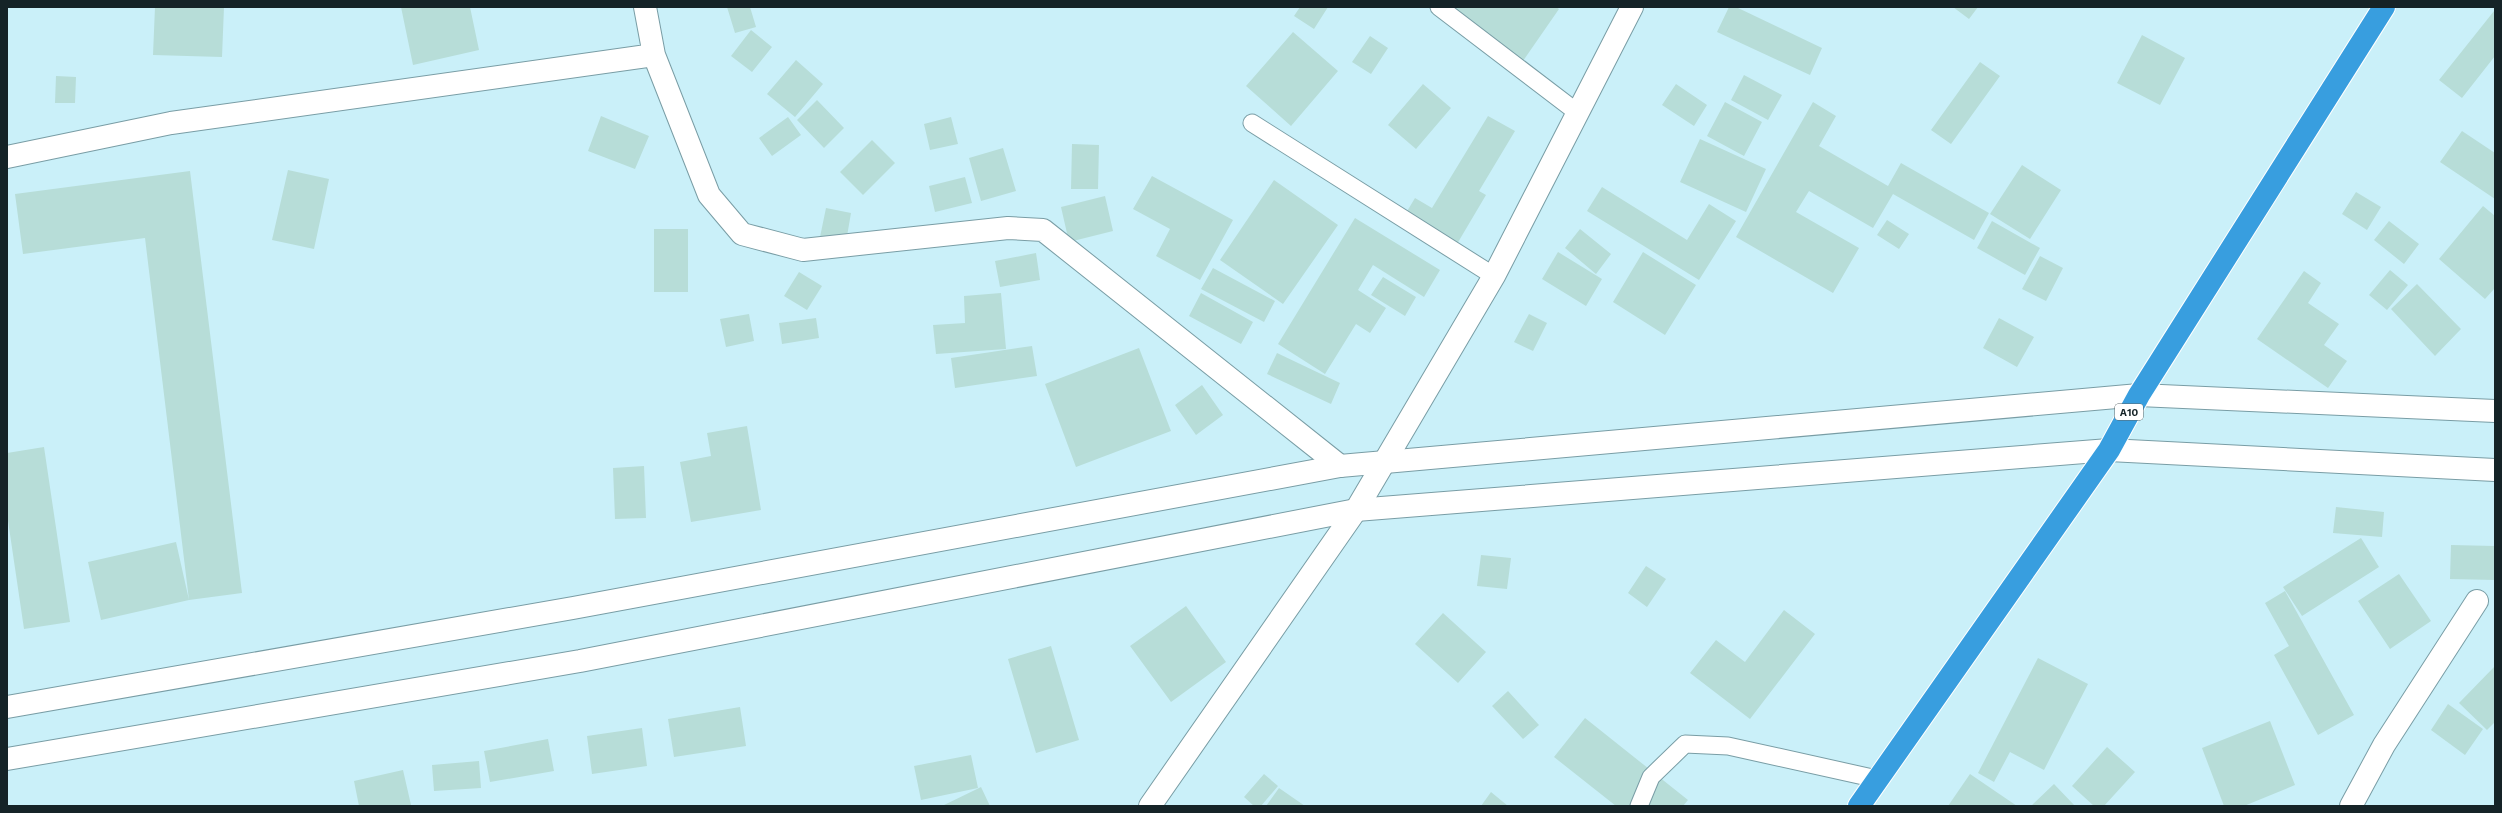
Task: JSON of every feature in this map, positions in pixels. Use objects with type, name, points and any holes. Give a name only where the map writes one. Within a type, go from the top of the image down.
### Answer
[{"type":"highway","name":"A10","points":[[1859,806],[2109,450],[2139,395],[2384,7]]},
{"type":"main road","points":[[645,7],[654,55],[709,195],[742,234],[803,250],[1008,228],[1043,230],[1340,466]]},
{"type":"main road","points":[[1150,806],[1356,510],[1382,463],[1494,276],[1632,7]]},
{"type":"main road","points":[[7,157],[171,123],[654,55]]},
{"type":"main road","points":[[7,707],[573,608],[1340,466],[2139,395],[2495,411]]},
{"type":"main road","points":[[7,759],[580,661],[1356,510],[2109,450],[2495,470]]},
{"type":"main road","points":[[2351,806],[2384,745],[2477,601]]},
{"type":"lane","points":[[1439,7],[1578,113]]},
{"type":"lane","points":[[1252,123],[1494,276]]},
{"type":"lane","points":[[1639,806],[1651,777],[1685,744],[1728,746],[1877,779]]},
{"type":"building","points":[[155,7],[224,7],[222,57],[153,55]]},
{"type":"building","points":[[401,7],[470,7],[479,50],[413,65]]},
{"type":"building","points":[[727,7],[750,7],[756,27],[735,33]]},
{"type":"building","points":[[1300,7],[1328,7],[1314,29],[1294,16]]},
{"type":"building","points":[[1446,7],[1556,7],[1559,9],[1523,61]]},
{"type":"building","points":[[1729,7],[1736,7],[1822,48],[1810,75],[1717,32]]},
{"type":"building","points":[[1953,7],[1978,7],[1969,19]]},
{"type":"building","points":[[2494,11],[2495,56],[2462,98],[2439,80]]},
{"type":"building","points":[[751,30],[772,47],[752,72],[731,56]]},
{"type":"building","points":[[1293,32],[1338,71],[1291,126],[1246,86]]},
{"type":"building","points":[[2142,35],[2185,58],[2160,105],[2117,83]]},
{"type":"building","points":[[1370,36],[1388,48],[1371,74],[1352,62]]},
{"type":"building","points":[[796,60],[823,84],[795,117],[767,94]]},
{"type":"building","points":[[1980,62],[2000,76],[1951,144],[1931,130]]},
{"type":"building","points":[[1744,75],[1782,95],[1768,120],[1731,100]]},
{"type":"building","points":[[56,76],[76,77],[75,103],[55,103]]},
{"type":"building","points":[[1423,84],[1451,108],[1416,149],[1388,125]]},
{"type":"building","points":[[1676,84],[1707,105],[1694,126],[1662,105]]},
{"type":"building","points":[[817,100],[844,128],[824,148],[797,120]]},
{"type":"building","points":[[1725,102],[1762,122],[1744,156],[1707,136]]},
{"type":"building","points":[[1813,102],[1836,116],[1819,146],[1888,186],[1901,163],[1989,213],[1974,240],[1893,194],[1873,228],[1809,191],[1796,212],[1859,248],[1833,293],[1736,237]]},
{"type":"building","points":[[601,116],[649,136],[635,169],[588,151]]},
{"type":"building","points":[[1488,116],[1515,131],[1479,191],[1486,195],[1457,244],[1406,213],[1415,198],[1432,208]]},
{"type":"building","points":[[788,117],[801,135],[772,156],[759,138]]},
{"type":"building","points":[[951,117],[958,144],[930,150],[924,124]]},
{"type":"building","points":[[2462,131],[2495,153],[2495,199],[2440,162]]},
{"type":"building","points":[[1700,139],[1766,169],[1746,212],[1680,182]]},
{"type":"building","points":[[872,140],[895,163],[863,195],[840,172]]},
{"type":"building","points":[[1072,144],[1099,145],[1098,189],[1071,189]]},
{"type":"building","points":[[1003,148],[1016,191],[981,201],[969,158]]},
{"type":"building","points":[[2022,165],[2061,190],[2030,239],[1990,214]]},
{"type":"building","points":[[288,170],[329,179],[314,249],[272,240]]},
{"type":"building","points":[[190,171],[242,593],[189,600],[145,238],[23,254],[15,194]]},
{"type":"building","points":[[1152,176],[1233,220],[1200,280],[1156,256],[1170,229],[1133,209]]},
{"type":"building","points":[[965,177],[972,203],[935,212],[929,186]]},
{"type":"building","points":[[1274,180],[1338,225],[1283,304],[1220,260]]},
{"type":"building","points":[[1602,187],[1687,240],[1709,204],[1736,221],[1699,280],[1587,211]]},
{"type":"building","points":[[2356,192],[2381,207],[2367,230],[2342,214]]},
{"type":"building","points":[[1105,196],[1113,231],[1069,242],[1061,207]]},
{"type":"building","points":[[2483,206],[2495,216],[2495,288],[2485,299],[2439,259]]},
{"type":"building","points":[[826,208],[851,213],[846,242],[820,237]]},
{"type":"building","points":[[1355,218],[1440,270],[1424,297],[1373,265],[1358,290],[1386,308],[1370,333],[1356,324],[1325,374],[1278,344]]},
{"type":"building","points":[[1887,220],[1909,234],[1899,249],[1877,235]]},
{"type":"building","points":[[1992,221],[2040,248],[2025,275],[1977,248]]},
{"type":"building","points":[[2389,221],[2419,244],[2404,264],[2374,240]]},
{"type":"building","points":[[654,229],[688,229],[688,292],[654,292]]},
{"type":"building","points":[[1580,229],[1611,254],[1596,274],[1565,248]]},
{"type":"building","points":[[1558,252],[1602,279],[1586,306],[1542,279]]},
{"type":"building","points":[[1643,252],[1696,285],[1665,335],[1613,302]]},
{"type":"building","points":[[1036,253],[1040,280],[1000,287],[995,261]]},
{"type":"building","points":[[2040,256],[2063,268],[2046,301],[2022,289]]},
{"type":"building","points":[[1213,268],[1275,301],[1264,322],[1201,289]]},
{"type":"building","points":[[2390,270],[2408,285],[2387,310],[2369,295]]},
{"type":"building","points":[[2304,271],[2321,283],[2308,303],[2339,324],[2324,345],[2347,361],[2328,388],[2257,339]]},
{"type":"building","points":[[799,272],[822,286],[807,310],[784,296]]},
{"type":"building","points":[[1383,277],[1416,297],[1405,316],[1371,295]]},
{"type":"building","points":[[2417,284],[2461,329],[2435,356],[2391,309]]},
{"type":"building","points":[[1001,293],[1006,349],[936,354],[933,325],[965,323],[964,296]]},
{"type":"building","points":[[1201,293],[1253,322],[1241,344],[1189,316]]},
{"type":"building","points":[[749,314],[754,341],[726,347],[720,319]]},
{"type":"building","points":[[1529,314],[1547,323],[1533,351],[1514,342]]},
{"type":"building","points":[[816,318],[819,338],[782,344],[779,323]]},
{"type":"building","points":[[1999,318],[2034,337],[2017,367],[1983,348]]},
{"type":"building","points":[[1032,346],[1037,376],[955,388],[951,358]]},
{"type":"building","points":[[1139,348],[1171,431],[1076,467],[1045,384]]},
{"type":"building","points":[[1277,353],[1340,383],[1331,404],[1267,374]]},
{"type":"building","points":[[1202,385],[1223,415],[1196,435],[1175,405]]},
{"type":"building","points":[[747,426],[761,510],[691,522],[680,462],[711,456],[707,433]]},
{"type":"building","points":[[44,447],[70,622],[24,629],[7,514],[7,453]]},
{"type":"building","points":[[644,466],[646,518],[615,519],[613,468]]},
{"type":"building","points":[[2336,507],[2384,512],[2382,537],[2333,533]]},
{"type":"building","points":[[2361,538],[2379,567],[2302,616],[2283,587]]},
{"type":"building","points":[[176,542],[189,600],[101,620],[88,562]]},
{"type":"building","points":[[2451,545],[2495,546],[2495,580],[2450,579]]},
{"type":"building","points":[[1481,555],[1511,558],[1507,589],[1477,586]]},
{"type":"building","points":[[1646,566],[1666,579],[1647,607],[1628,593]]},
{"type":"building","points":[[2399,574],[2431,621],[2390,649],[2358,601]]},
{"type":"building","points":[[2285,591],[2354,715],[2318,735],[2274,655],[2289,646],[2265,603]]},
{"type":"building","points":[[1186,606],[1226,662],[1171,702],[1130,646]]},
{"type":"building","points":[[1784,610],[1815,634],[1750,719],[1690,673],[1716,640],[1745,662]]},
{"type":"building","points":[[1443,613],[1486,652],[1458,683],[1415,644]]},
{"type":"building","points":[[1051,646],[1079,740],[1036,753],[1008,659]]},
{"type":"building","points":[[2038,658],[2088,684],[2044,770],[2010,752],[1994,782],[1978,773]]},
{"type":"building","points":[[2495,666],[2495,722],[2487,730],[2459,703]]},
{"type":"building","points":[[1508,691],[1539,725],[1523,739],[1492,706]]},
{"type":"building","points":[[2448,704],[2483,729],[2465,755],[2431,730]]},
{"type":"building","points":[[740,707],[746,746],[674,757],[668,719]]},
{"type":"building","points":[[1585,718],[1688,800],[1683,806],[1616,806],[1554,757]]},
{"type":"building","points":[[2270,721],[2295,785],[2244,806],[2224,806],[2202,748]]},
{"type":"building","points":[[642,728],[647,766],[592,774],[587,736]]},
{"type":"building","points":[[548,739],[554,771],[490,782],[484,751]]},
{"type":"building","points":[[2107,747],[2135,772],[2104,806],[2094,806],[2072,786]]},
{"type":"building","points":[[971,755],[978,788],[921,800],[914,766]]},
{"type":"building","points":[[479,761],[481,788],[434,791],[432,765]]},
{"type":"building","points":[[403,770],[411,805],[359,806],[354,781]]},
{"type":"building","points":[[1264,774],[1278,786],[1261,806],[1254,806],[1244,797]]},
{"type":"building","points":[[1970,774],[2017,806],[1948,806]]},
{"type":"building","points":[[2054,784],[2075,806],[2031,806]]},
{"type":"building","points":[[981,787],[990,806],[942,806],[977,789]]},
{"type":"building","points":[[1279,788],[1305,806],[1266,806]]},
{"type":"building","points":[[1491,792],[1508,806],[1481,806]]}]
